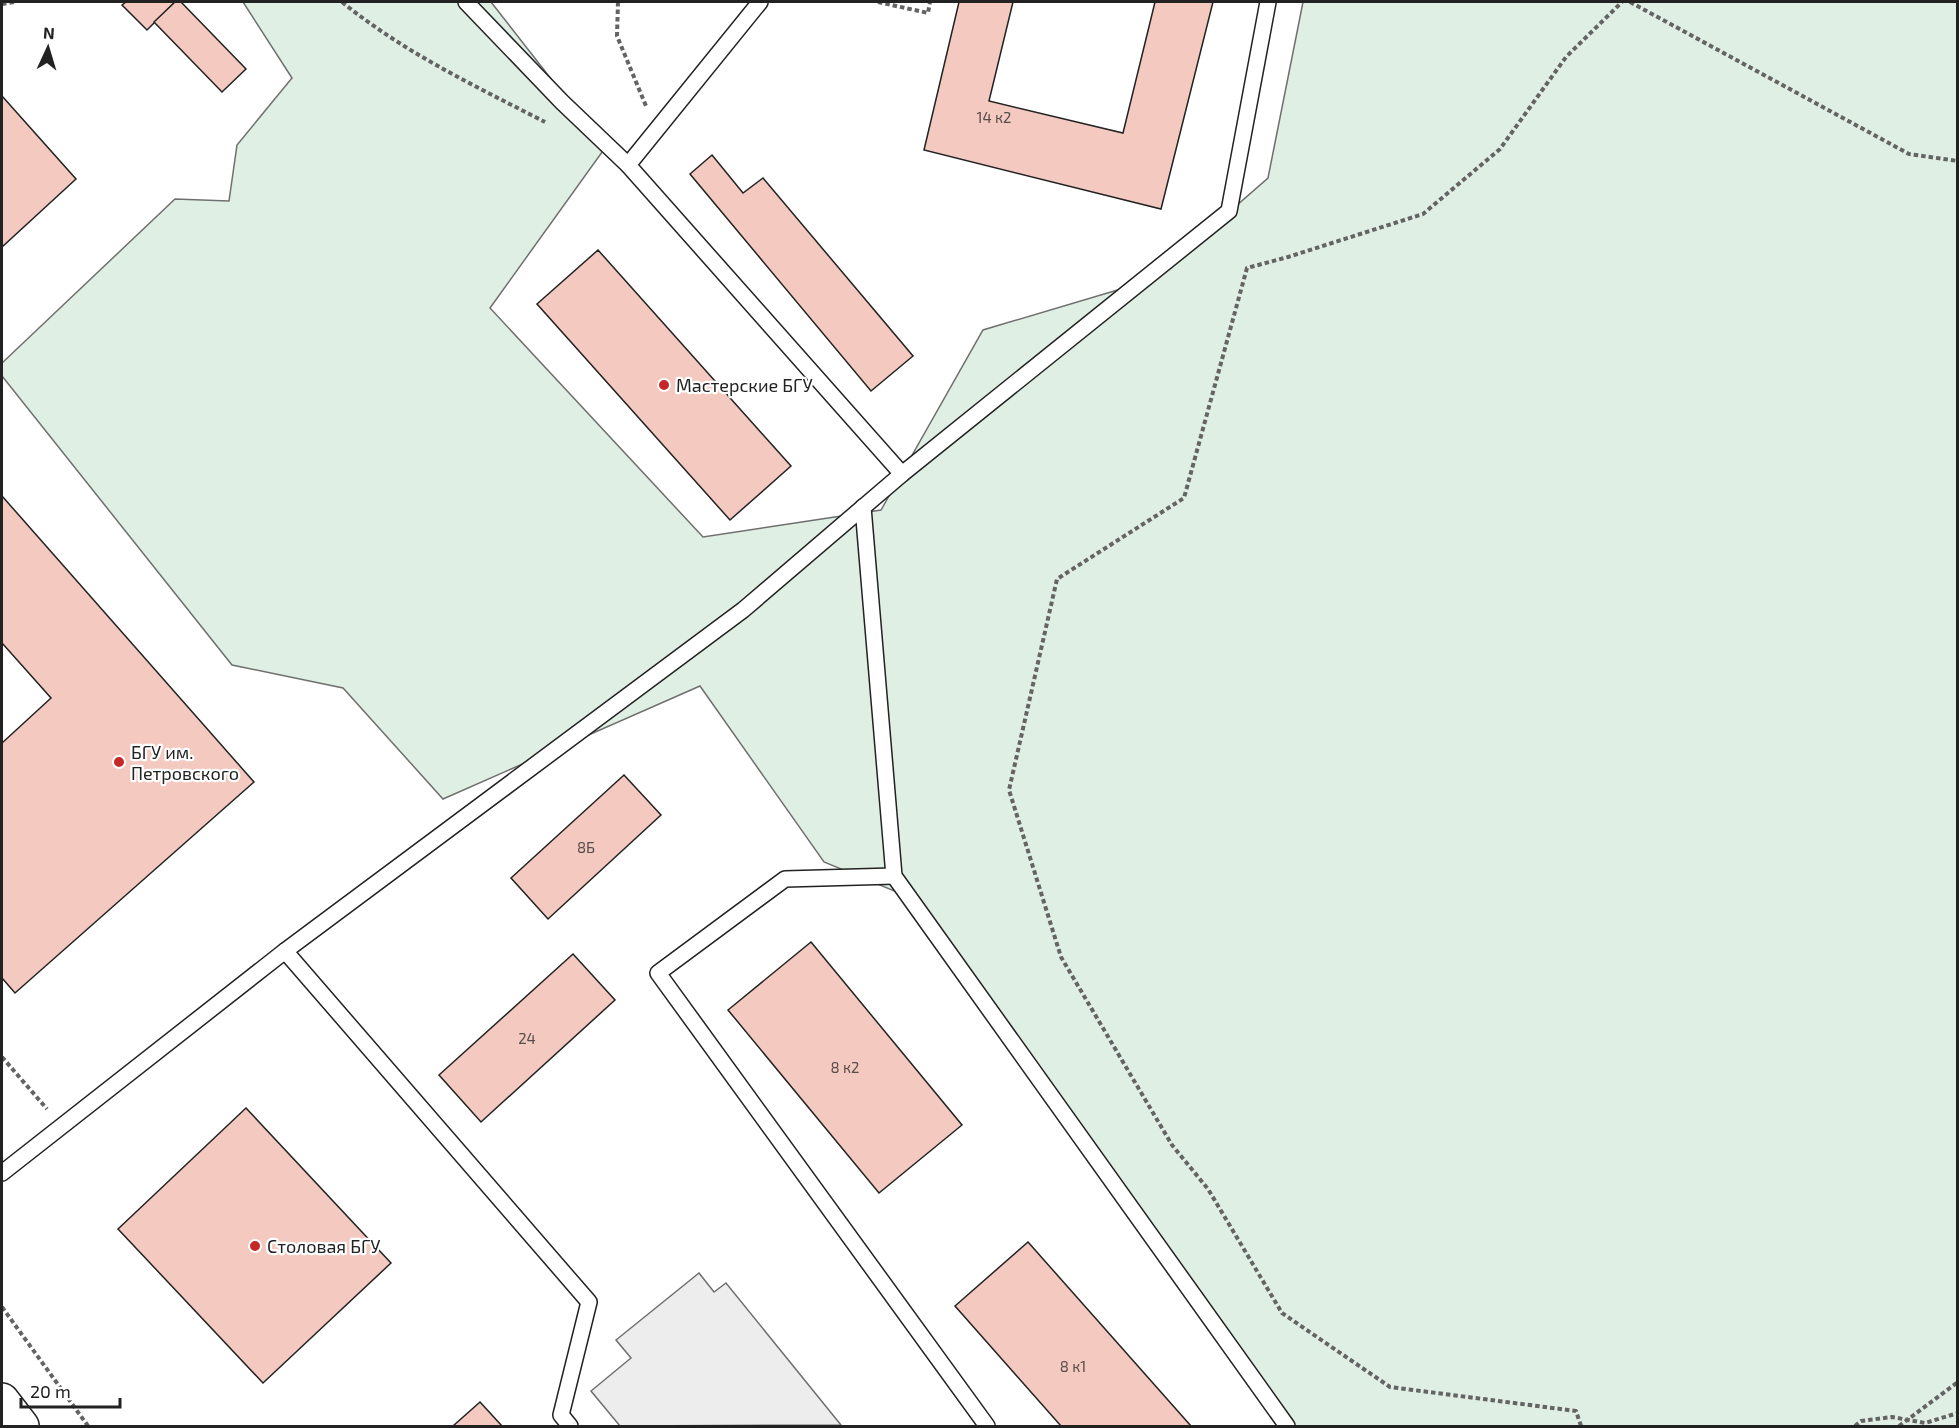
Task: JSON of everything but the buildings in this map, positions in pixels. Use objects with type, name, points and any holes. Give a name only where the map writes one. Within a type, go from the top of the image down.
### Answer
[{"type":"main road","points":[[2,1400],[22,1426]]},
{"type":"lane","points":[[466,2],[562,102],[628,165],[902,474]]},
{"type":"lane","points":[[628,165],[760,2]]},
{"type":"lane","points":[[2,1173],[285,951],[743,610],[902,474],[1229,211],[1268,2]]},
{"type":"lane","points":[[863,507],[894,876],[1287,1426]]},
{"type":"lane","points":[[894,876],[785,879],[658,973],[987,1426]]},
{"type":"lane","points":[[285,951],[589,1302],[561,1415],[570,1426]]},
{"type":"path","points":[[2,4],[14,2]]},
{"type":"path","points":[[342,2],[372,26],[426,61],[546,123]]},
{"type":"path","points":[[618,2],[617,36],[642,98],[659,127]]},
{"type":"path","points":[[878,2],[928,13],[930,2]]},
{"type":"path","points":[[1581,1426],[1576,1411],[1390,1387],[1282,1313],[1208,1189],[1172,1145],[1061,957],[1009,790],[1056,579],[1184,498],[1247,268],[1422,214],[1500,149],[1566,57],[1622,2]]},
{"type":"path","points":[[1630,2],[1909,154],[1958,161]]},
{"type":"path","points":[[2,1057],[62,1126]]},
{"type":"path","points":[[2,1307],[88,1426]]},
{"type":"path","points":[[1899,1426],[1958,1382]]},
{"type":"path","points":[[1855,1426],[1861,1421],[1892,1417],[1925,1423],[1958,1413]]},
{"type":"green space","points":[[243,2],[491,2],[605,148],[490,308],[703,537],[881,510],[983,330],[1151,280],[1268,178],[1303,2],[1957,2],[1957,1426],[1287,1426],[897,892],[824,862],[700,686],[443,799],[343,688],[232,665],[2,376],[2,363],[175,199],[229,201],[237,145],[292,78]]},
{"type":"shaded area","points":[[699,1273],[714,1292],[726,1283],[841,1425],[620,1426],[591,1391],[631,1358],[616,1340]]},
{"type":"place","name":"Мастерские БГУ","points":[[664,385]]},
{"type":"place","name":"БГУ им. Петровского","points":[[119,762]]},
{"type":"place","name":"Столовая БГУ","points":[[255,1246]]}]
